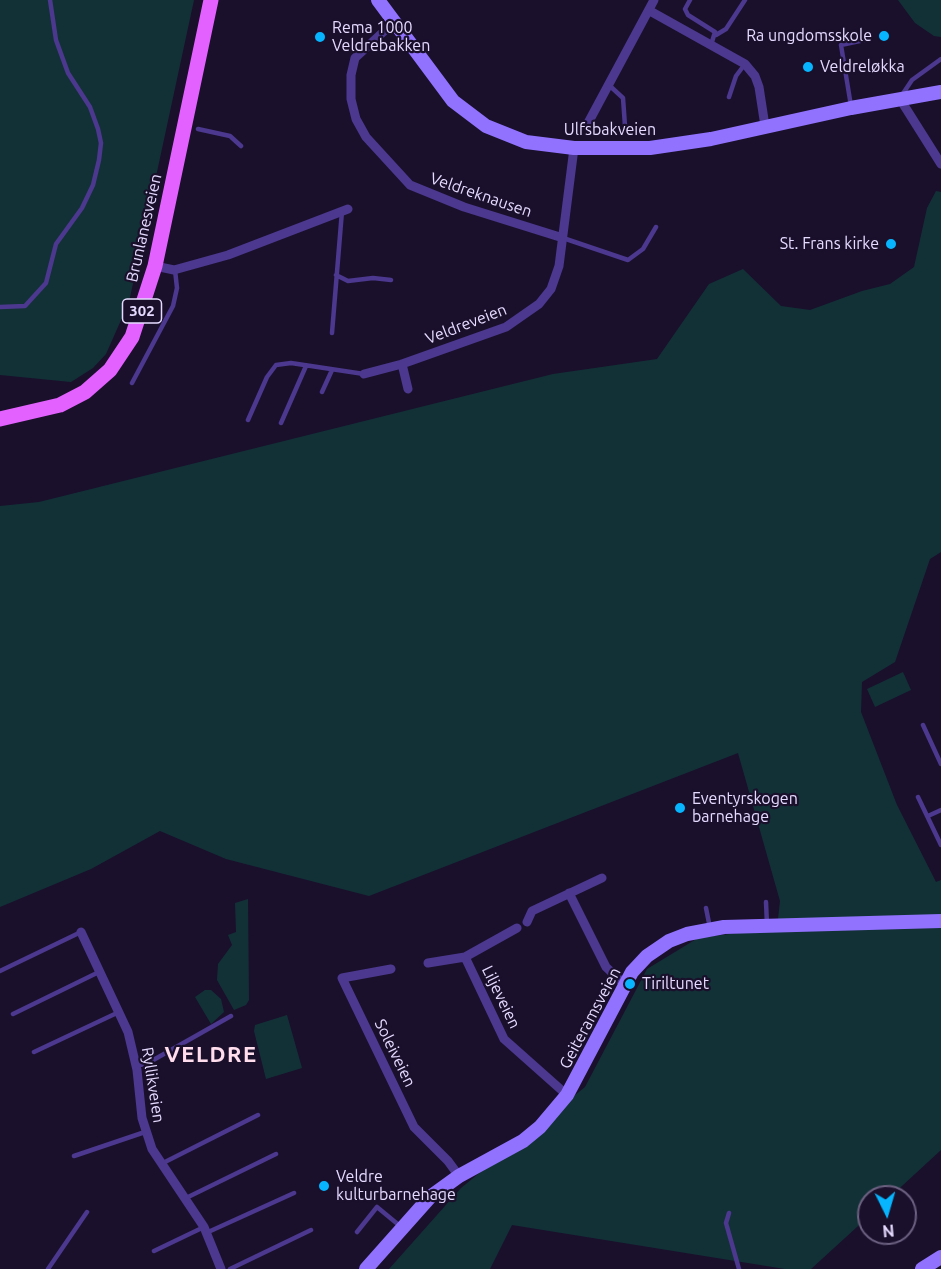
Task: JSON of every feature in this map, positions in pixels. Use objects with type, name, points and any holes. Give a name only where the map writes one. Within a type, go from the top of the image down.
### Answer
[{"type":"main road","name":"Brunlanesveien","points":[[0,419],[60,405],[98,383],[118,361],[132,337],[155,266],[211,0]]},
{"type":"street","name":"Ulfsbakveien","points":[[378,0],[432,75],[469,115],[496,131],[526,142],[573,148],[651,148],[711,139],[851,108],[941,92]]},
{"type":"street","points":[[588,123],[610,86],[654,0]]},
{"type":"street","points":[[650,10],[745,64],[755,76],[759,87],[765,126]]},
{"type":"street","name":"Veldreknausen","points":[[394,22],[356,58],[351,75],[351,99],[356,119],[366,137],[410,185],[464,207],[563,238]]},
{"type":"street","points":[[900,99],[941,164]]},
{"type":"street","name":"Veldreveien","points":[[364,374],[402,364],[506,327],[524,317],[539,304],[551,289],[559,266],[573,148]]},
{"type":"street","points":[[155,266],[174,270],[228,255],[345,210]]},
{"type":"street","points":[[402,364],[408,389]]},
{"type":"street","points":[[527,922],[532,911],[602,878]]},
{"type":"street","points":[[569,893],[606,967],[624,984]]},
{"type":"street","name":"Geiteramsveien","points":[[366,1269],[430,1197],[459,1176],[523,1141],[540,1127],[567,1095],[624,984],[647,956],[669,942],[710,928],[941,921]]},
{"type":"street","name":"Liljeveien","points":[[428,963],[465,957],[517,928]]},
{"type":"street","name":"Ryllikveien","points":[[81,932],[128,1032],[136,1066],[145,1132],[161,1164],[205,1230],[221,1268]]},
{"type":"street","name":"Liljeveien","points":[[465,957],[504,1039],[567,1095]]},
{"type":"street","name":"Soleiveien","points":[[391,969],[342,978],[414,1126],[448,1161],[459,1176]]},
{"type":"street","points":[[922,1269],[941,1257]]},
{"type":"lane","points":[[0,306],[25,306],[46,283],[57,244],[82,208],[93,185],[99,160],[101,143],[98,129],[90,107],[68,73],[56,40],[50,0]]},
{"type":"lane","points":[[690,0],[685,9],[688,15],[716,35]]},
{"type":"lane","points":[[711,45],[716,35],[726,29],[745,0]]},
{"type":"lane","points":[[851,108],[841,45],[868,39]]},
{"type":"lane","points":[[900,99],[912,80],[941,59]]},
{"type":"lane","points":[[729,97],[736,76],[745,64]]},
{"type":"lane","points":[[610,86],[622,98],[625,126]]},
{"type":"lane","points":[[198,129],[230,136],[241,146]]},
{"type":"lane","points":[[332,333],[336,275],[345,210]]},
{"type":"lane","points":[[563,238],[628,260],[633,259],[643,249],[656,227]]},
{"type":"lane","points":[[132,383],[173,306],[177,288],[174,270]]},
{"type":"lane","points":[[336,275],[348,281],[373,278],[391,280]]},
{"type":"lane","points":[[248,420],[272,368],[284,363],[364,374]]},
{"type":"lane","points":[[281,423],[306,366]]},
{"type":"lane","points":[[322,392],[332,370]]},
{"type":"lane","points":[[923,725],[941,764]]},
{"type":"lane","points":[[918,797],[941,845]]},
{"type":"lane","points":[[928,816],[941,810]]},
{"type":"lane","points":[[766,902],[767,925]]},
{"type":"lane","points":[[706,908],[710,928]]},
{"type":"lane","points":[[0,971],[81,932]]},
{"type":"lane","points":[[13,1014],[101,971]]},
{"type":"lane","points":[[34,1052],[119,1012]]},
{"type":"lane","points":[[136,1066],[148,1063],[231,1016]]},
{"type":"lane","points":[[161,1164],[258,1115]]},
{"type":"lane","points":[[74,1156],[145,1132]]},
{"type":"lane","points":[[184,1199],[276,1154]]},
{"type":"lane","points":[[154,1251],[294,1193]]},
{"type":"lane","points":[[357,1232],[378,1207],[402,1228]]},
{"type":"lane","points":[[48,1269],[87,1212]]},
{"type":"lane","points":[[729,1212],[726,1224],[739,1269]]},
{"type":"lane","points":[[221,1268],[311,1230]]},
{"type":"green space","points":[[0,0],[194,0],[129,302],[106,354],[93,368],[71,382],[0,375]]},
{"type":"green space","points":[[898,0],[941,0],[941,37],[934,36],[915,23]]},
{"type":"green space","points":[[936,191],[941,192],[941,552],[930,559],[895,662],[862,682],[861,712],[897,805],[936,882],[941,880],[941,1150],[903,1185],[857,1185],[857,1227],[811,1269],[785,1269],[512,1225],[490,1269],[389,1269],[461,1188],[585,1087],[647,969],[698,938],[777,928],[780,901],[738,753],[369,896],[226,859],[160,831],[91,869],[0,907],[0,506],[39,502],[553,374],[657,359],[709,284],[743,269],[781,306],[810,310],[862,291],[890,284],[914,267],[927,208]]},
{"type":"green space","points":[[903,672],[911,690],[875,707],[867,689]]},
{"type":"green space","points":[[248,899],[249,1000],[246,1005],[234,1010],[217,980],[218,964],[232,945],[228,935],[236,932],[235,903]]},
{"type":"green space","points":[[205,990],[211,990],[221,999],[224,1012],[211,1024],[195,997]]},
{"type":"green space","points":[[287,1015],[302,1068],[266,1079],[254,1031],[255,1025]]},
{"type":"place","name":"Ra ungdomsskole","points":[[884,36]]},
{"type":"place","name":"Rema 1000 Veldrebakken","points":[[320,37]]},
{"type":"place","name":"Veldreløkka","points":[[808,67]]},
{"type":"place","name":"St. Frans kirke","points":[[891,244]]},
{"type":"place","name":"Eventyrskogen barnehage","points":[[680,808]]},
{"type":"place","name":"Tiriltunet","points":[[630,984]]},
{"type":"place","name":"Veldre kulturbarnehage","points":[[324,1186]]},
{"type":"district","name":"VELDRE","points":[[211,1055]]}]
